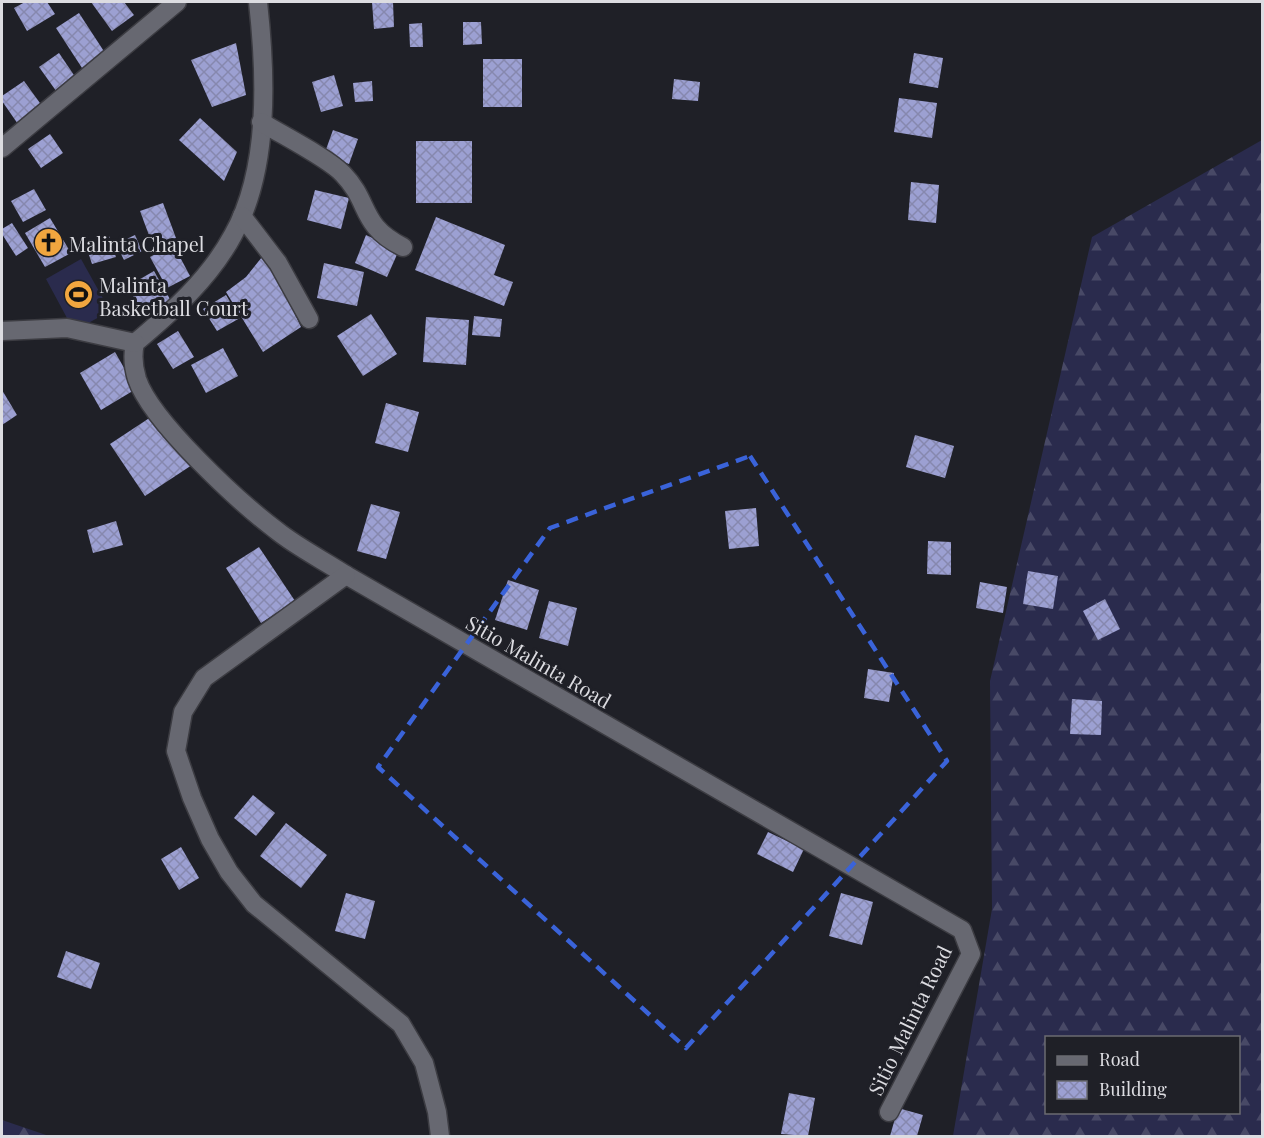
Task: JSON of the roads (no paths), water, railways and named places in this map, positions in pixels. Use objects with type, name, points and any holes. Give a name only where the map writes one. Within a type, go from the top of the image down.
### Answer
[{"type":"street","points":[[2,148],[177,2]]},
{"type":"street","points":[[2,331],[67,328],[135,343],[206,276],[234,234],[254,178],[261,122],[264,62],[258,2]]},
{"type":"street","points":[[261,122],[343,174],[376,229],[384,237],[403,247]]},
{"type":"street","points":[[242,216],[278,263],[309,319]]},
{"type":"street","name":"Sitio Malinta Road","points":[[135,343],[132,357],[138,380],[150,404],[210,471],[276,531],[346,575],[962,930],[971,954],[889,1112]]},
{"type":"street","points":[[346,575],[204,678],[183,712],[176,751],[192,798],[210,838],[229,872],[254,904],[401,1024],[424,1063],[437,1112],[440,1137]]},
{"type":"place","name":"Malinta Chapel","points":[[48,243]]},
{"type":"place","name":"Malinta Basketball Court","points":[[78,295]]}]
